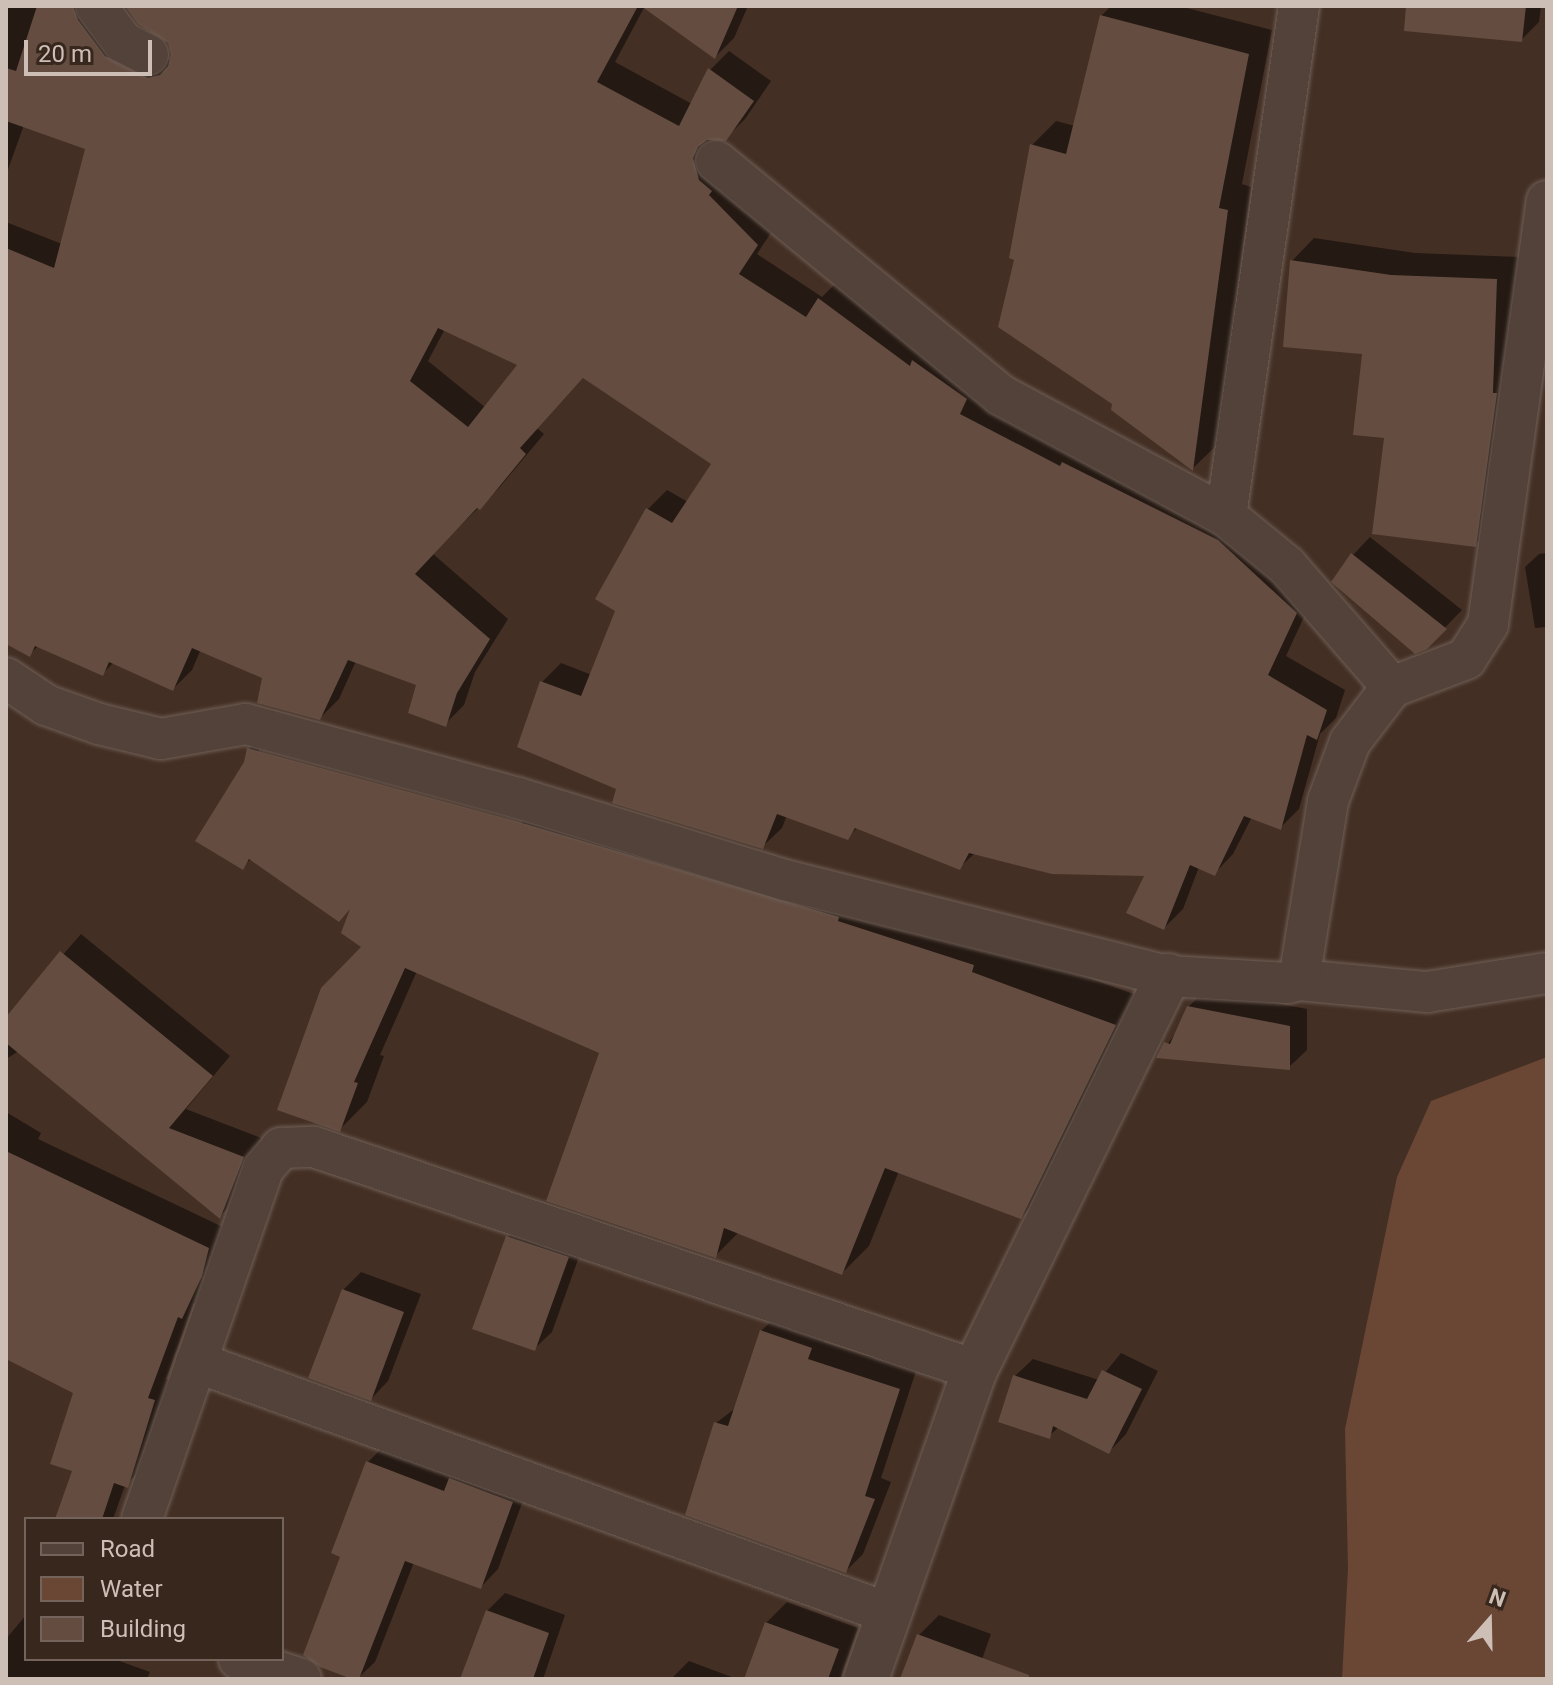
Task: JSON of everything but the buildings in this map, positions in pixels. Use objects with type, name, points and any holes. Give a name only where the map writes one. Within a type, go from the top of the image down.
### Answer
[{"type":"street","points":[[96,6],[123,42],[148,55]]},
{"type":"street","points":[[1226,516],[1299,6]]},
{"type":"street","points":[[716,161],[1001,395],[1226,516],[1287,566],[1392,687]]},
{"type":"street","points":[[1299,980],[1328,801],[1350,742],[1392,687],[1466,659],[1488,624],[1547,201]]},
{"type":"street","points":[[6,678],[46,705],[99,724],[161,739],[246,724],[518,798],[785,880],[1168,976],[1299,980],[1427,992],[1547,973]]},
{"type":"street","points":[[866,1679],[975,1370],[1168,976]]},
{"type":"street","points":[[143,1517],[263,1169],[281,1148],[314,1147],[975,1370]]},
{"type":"street","points":[[196,1362],[888,1613]]},
{"type":"street","points":[[245,1661],[301,1679]]},
{"type":"water","points":[[1547,1057],[1547,1679],[1342,1679],[1348,1568],[1345,1429],[1397,1177],[1431,1101]]}]
